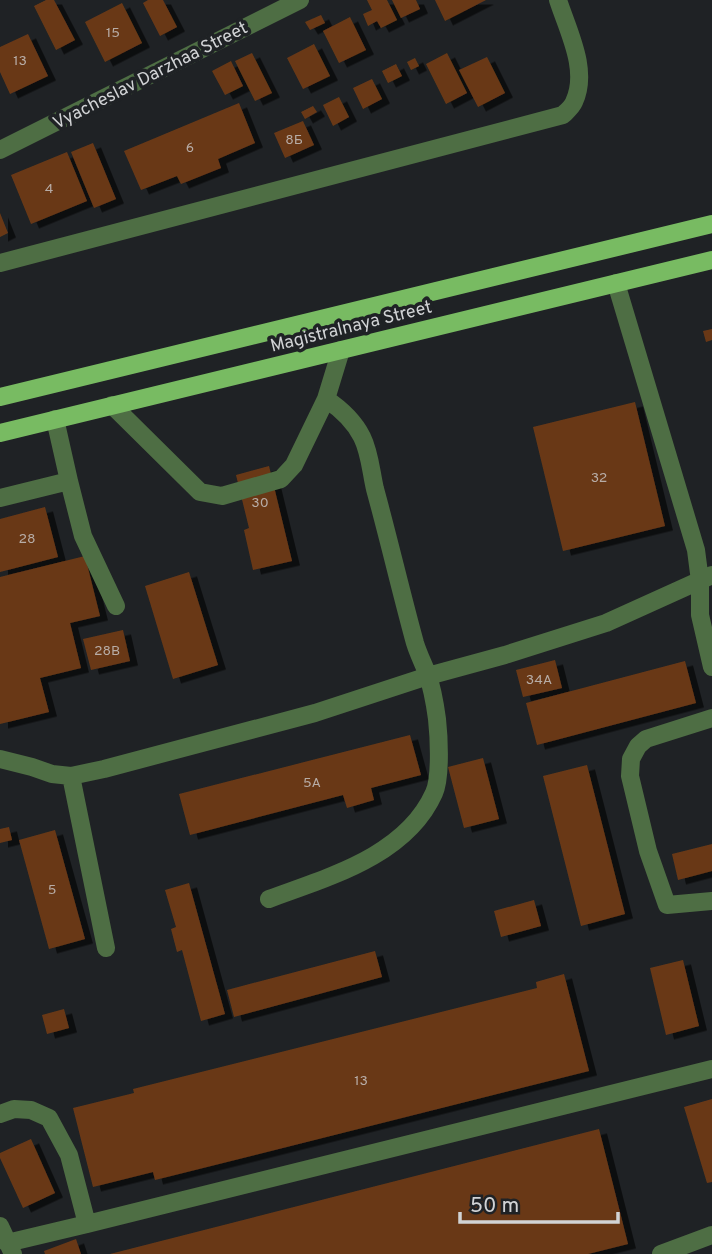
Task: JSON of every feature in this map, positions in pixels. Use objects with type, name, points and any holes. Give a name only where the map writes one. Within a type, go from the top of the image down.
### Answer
[{"type":"main road","name":"Magistralnaya Street","points":[[0,397],[712,224]]},
{"type":"main road","name":"Magistralnaya Street","points":[[0,433],[712,260]]},
{"type":"street","name":"Vyacheslav Darzhaa Street","points":[[0,150],[300,0]]},
{"type":"street","points":[[0,263],[563,115],[574,104],[579,83],[578,62],[558,0]]},
{"type":"street","points":[[616,283],[706,578],[699,615],[712,667]]},
{"type":"street","points":[[112,405],[200,492],[222,496],[281,479],[294,465],[326,399],[341,349]]},
{"type":"street","points":[[269,899],[349,870],[389,846],[418,820],[436,791],[440,754],[437,718],[428,676],[415,646],[369,456],[352,421],[340,408],[326,399]]},
{"type":"street","points":[[55,419],[83,536],[116,606]]},
{"type":"street","points":[[0,498],[69,481]]},
{"type":"street","points":[[0,759],[52,774],[71,776],[315,713],[428,676],[505,655],[606,623],[706,578]]},
{"type":"street","points":[[712,718],[646,739],[638,746],[631,759],[630,776],[648,852],[667,905],[712,901]]},
{"type":"street","points":[[71,776],[106,948]]},
{"type":"street","points":[[7,1241],[87,1224],[712,1069]]},
{"type":"street","points":[[0,1114],[14,1109],[31,1110],[49,1118],[69,1155],[87,1224]]},
{"type":"street","points":[[660,1254],[712,1235]]},
{"type":"building","points":[[46,0],[54,0],[75,40],[56,50],[34,6]]},
{"type":"building","points":[[148,0],[163,0],[177,27],[160,36],[143,3]]},
{"type":"building","points":[[367,0],[387,0],[397,20],[381,28],[377,21],[368,26],[363,14],[372,10]]},
{"type":"building","points":[[392,0],[416,0],[420,9],[401,18]]},
{"type":"building","points":[[435,0],[486,0],[445,21]]},
{"type":"building","points":[[122,3],[142,43],[105,62],[85,22]]},
{"type":"building","points":[[321,15],[325,23],[310,30],[305,22]]},
{"type":"building","points":[[350,17],[366,50],[339,63],[323,31]]},
{"type":"building","points":[[28,34],[48,76],[10,94],[0,72],[0,47]]},
{"type":"building","points":[[314,44],[330,76],[303,89],[287,58]]},
{"type":"building","points":[[252,53],[272,93],[255,101],[235,61]]},
{"type":"building","points":[[447,53],[467,93],[446,104],[426,64]]},
{"type":"building","points":[[487,57],[505,93],[478,107],[459,70]]},
{"type":"building","points":[[415,58],[419,66],[411,70],[407,62]]},
{"type":"building","points":[[231,61],[243,86],[225,95],[212,71]]},
{"type":"building","points":[[396,64],[402,76],[388,83],[382,71]]},
{"type":"building","points":[[372,79],[382,99],[363,109],[353,88]]},
{"type":"building","points":[[339,97],[349,117],[333,126],[323,105]]},
{"type":"building","points":[[239,103],[255,143],[218,159],[221,168],[181,184],[177,176],[141,190],[124,151]]},
{"type":"building","points":[[313,106],[317,112],[305,119],[301,112]]},
{"type":"building","points":[[303,121],[314,145],[285,158],[274,133]]},
{"type":"building","points":[[93,143],[116,199],[94,208],[71,152]]},
{"type":"building","points":[[67,152],[87,201],[31,224],[11,175]]},
{"type":"building","points":[[0,213],[8,233],[0,237]]},
{"type":"building","points":[[712,329],[712,340],[706,342],[703,331]]},
{"type":"building","points":[[635,402],[665,526],[563,551],[533,427]]},
{"type":"building","points":[[269,466],[292,561],[253,570],[244,530],[249,528],[236,475]]},
{"type":"building","points":[[45,507],[58,557],[0,572],[0,519]]},
{"type":"building","points":[[85,556],[100,616],[70,623],[81,668],[40,678],[49,712],[0,724],[0,577]]},
{"type":"building","points":[[189,572],[218,665],[173,679],[145,586]]},
{"type":"building","points":[[123,630],[130,661],[91,670],[83,639]]},
{"type":"building","points":[[555,660],[562,688],[523,697],[516,670]]},
{"type":"building","points":[[685,661],[696,703],[537,745],[526,703]]},
{"type":"building","points":[[410,735],[421,775],[371,788],[374,800],[347,808],[343,795],[190,835],[179,794]]},
{"type":"building","points":[[483,758],[499,819],[464,828],[448,767]]},
{"type":"building","points":[[587,765],[625,914],[581,926],[543,776]]},
{"type":"building","points":[[9,827],[12,840],[0,843],[0,829]]},
{"type":"building","points":[[55,830],[85,939],[49,949],[19,840]]},
{"type":"building","points":[[712,844],[712,871],[678,880],[672,854]]},
{"type":"building","points":[[189,883],[225,1014],[201,1021],[182,950],[177,952],[171,929],[176,927],[165,890]]},
{"type":"building","points":[[534,900],[541,926],[501,937],[494,911]]},
{"type":"building","points":[[375,951],[382,977],[234,1017],[227,990]]},
{"type":"building","points":[[683,960],[699,1026],[666,1035],[650,968]]},
{"type":"building","points":[[564,974],[589,1071],[155,1180],[153,1172],[93,1187],[73,1108],[134,1093],[133,1089],[537,988],[536,982]]},
{"type":"building","points":[[64,1009],[69,1028],[47,1034],[42,1015]]},
{"type":"building","points":[[712,1099],[712,1182],[707,1183],[684,1107]]},
{"type":"building","points":[[599,1129],[628,1244],[588,1254],[110,1254]]},
{"type":"building","points":[[31,1139],[55,1193],[23,1208],[0,1153]]},
{"type":"building","points":[[76,1239],[81,1254],[45,1254],[44,1251]]}]
